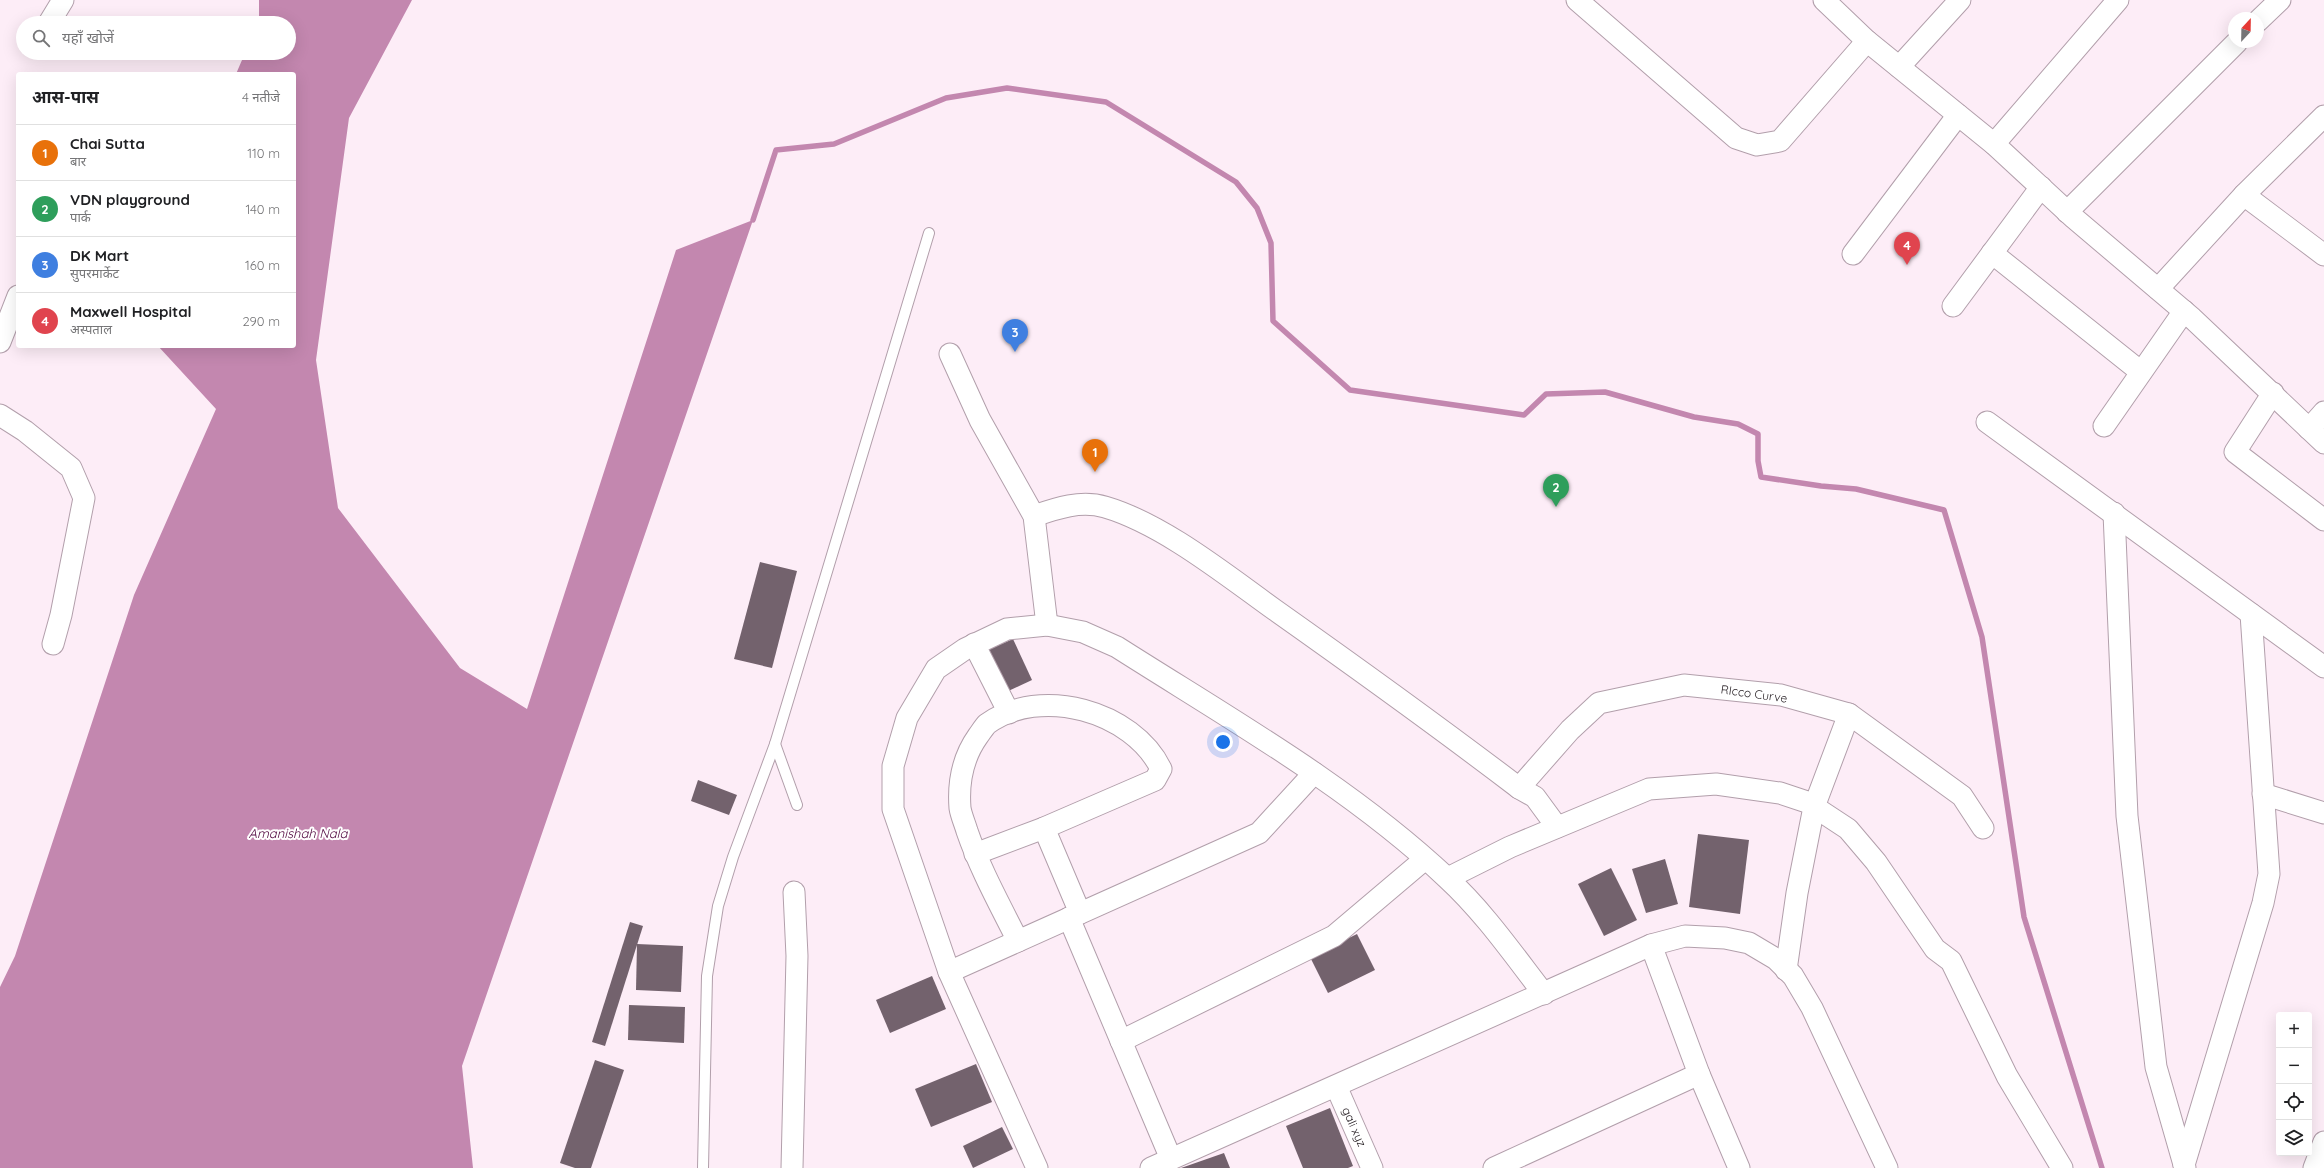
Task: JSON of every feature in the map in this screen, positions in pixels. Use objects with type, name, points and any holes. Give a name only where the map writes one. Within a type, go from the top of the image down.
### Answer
[{"type":"street","points":[[53,16],[63,0]]},
{"type":"street","points":[[1577,0],[1736,138],[1757,145],[1780,141],[1868,41]]},
{"type":"street","points":[[1824,0],[1868,41],[1994,144],[2067,212],[2184,311],[2317,436],[2324,412]]},
{"type":"street","points":[[1899,67],[1960,0]]},
{"type":"street","points":[[1994,144],[2118,0]]},
{"type":"street","points":[[2264,16],[2280,0]]},
{"type":"street","points":[[2067,212],[2231,48]]},
{"type":"street","points":[[1853,254],[1958,115]]},
{"type":"street","points":[[2158,289],[2244,195],[2324,116]]},
{"type":"street","points":[[1953,306],[2041,187]]},
{"type":"street","points":[[2244,195],[2324,255]]},
{"type":"street","points":[[1992,253],[2142,372]]},
{"type":"street","points":[[0,342],[16,301]]},
{"type":"street","points":[[2104,426],[2184,311]]},
{"type":"street","points":[[950,354],[980,420],[1034,516],[1047,625]]},
{"type":"street","points":[[2273,393],[2234,452],[2324,520]]},
{"type":"street","points":[[0,416],[25,431],[71,468],[84,498],[61,615],[53,644]]},
{"type":"street","points":[[1987,422],[2114,513],[2324,668]]},
{"type":"street","points":[[1034,516],[1061,507],[1081,504],[1105,507],[1154,528],[1255,595],[1519,788],[1535,797],[1557,827]]},
{"type":"street","points":[[2114,513],[2127,816],[2156,1067],[2184,1166]]},
{"type":"street","points":[[2184,1166],[2263,904],[2269,874],[2251,614]]},
{"type":"street","points":[[1037,1168],[949,972],[894,809],[893,766],[907,718],[936,669],[974,644],[1008,629],[1047,625],[1083,632],[1117,648],[1332,785],[1448,878],[1491,924],[1544,994]]},
{"type":"street","points":[[974,644],[1009,713]]},
{"type":"street","name":"RIcco Curve","points":[[1519,788],[1570,730],[1599,703],[1684,685],[1781,696],[1849,714],[1962,796],[1983,828]]},
{"type":"street","points":[[975,854],[1044,828],[1155,780],[1161,769],[1154,755],[1118,724],[1089,712],[1068,706],[1043,704],[1009,713],[987,724],[968,750],[960,779],[960,809],[975,854],[1018,941]]},
{"type":"street","points":[[1786,970],[1798,893],[1814,807],[1849,714]]},
{"type":"street","points":[[949,972],[1259,833],[1314,773]]},
{"type":"street","points":[[1448,878],[1557,827],[1649,789],[1716,784],[1780,793],[1814,807],[1848,829],[1876,862],[1935,949],[1951,961],[2007,1076],[2062,1168]]},
{"type":"street","points":[[2263,794],[2324,813]]},
{"type":"street","points":[[1044,828],[1074,916],[1121,1041],[1171,1159]]},
{"type":"street","points":[[1121,1041],[1334,936],[1425,859]]},
{"type":"street","points":[[792,1168],[796,956],[794,892]]},
{"type":"street","points":[[1151,1168],[1651,945],[1685,936],[1725,938],[1749,943],[1776,959],[1793,976],[1812,1008],[1887,1168]]},
{"type":"street","points":[[1651,945],[1699,1074],[1739,1168]]},
{"type":"street","points":[[1506,1166],[1699,1074]]},
{"type":"street","name":"gali xyz","points":[[1336,1086],[1372,1168]]},
{"type":"street","points":[[2314,1168],[2324,1142]]},
{"type":"lane","points":[[703,1168],[707,976],[718,906],[733,857],[775,744],[929,233]]},
{"type":"lane","points":[[775,744],[797,805]]},
{"type":"water","name":"Amanishah Nala","points":[[259,0],[412,0],[349,118],[316,360],[338,508],[460,668],[527,709],[676,250],[753,220],[462,1066],[473,1168],[0,1168],[0,987],[15,956],[134,595],[216,409],[160,348],[296,348],[296,72],[237,72],[242,60],[296,60],[296,16],[259,16]]},
{"type":"building","points":[[760,562],[797,571],[772,668],[734,659]]},
{"type":"building","points":[[1013,639],[1032,680],[1004,693],[985,651]]},
{"type":"building","points":[[698,780],[737,795],[729,815],[691,801]]},
{"type":"building","points":[[1698,834],[1749,840],[1740,914],[1689,907]]},
{"type":"building","points":[[1665,859],[1678,904],[1646,913],[1632,869]]},
{"type":"building","points":[[1611,868],[1637,920],[1604,936],[1578,884]]},
{"type":"building","points":[[630,922],[643,926],[605,1046],[592,1042]]},
{"type":"building","points":[[1357,934],[1375,970],[1328,993],[1310,957]]},
{"type":"building","points":[[637,944],[683,946],[681,992],[636,990]]},
{"type":"building","points":[[932,976],[946,1009],[890,1033],[876,1000]]},
{"type":"building","points":[[629,1005],[685,1007],[684,1043],[628,1040]]},
{"type":"building","points":[[595,1060],[624,1070],[591,1168],[575,1168],[560,1163]]},
{"type":"building","points":[[976,1064],[992,1102],[931,1127],[915,1089]]},
{"type":"building","points":[[1330,1108],[1353,1166],[1348,1168],[1303,1168],[1286,1126]]},
{"type":"building","points":[[1002,1127],[1013,1149],[973,1168],[963,1146]]},
{"type":"building","points":[[1224,1153],[1230,1168],[1181,1168]]},
{"type":"waterway","points":[[753,220],[776,150],[834,144],[946,98],[1007,88],[1106,102],[1236,182],[1257,208],[1271,243],[1273,321],[1350,390],[1524,415],[1546,394],[1605,392],[1694,417],[1738,424],[1758,434],[1758,461],[1761,477],[1821,486],[1856,489],[1944,510],[1982,637],[2024,917],[2102,1168]]},
{"type":"place","name":"Maxwell Hospital","points":[[1907,265]]},
{"type":"place","name":"DK Mart","points":[[1015,352]]},
{"type":"place","name":"Chai Sutta","points":[[1095,472]]},
{"type":"place","name":"VDN playground","points":[[1556,507]]}]
